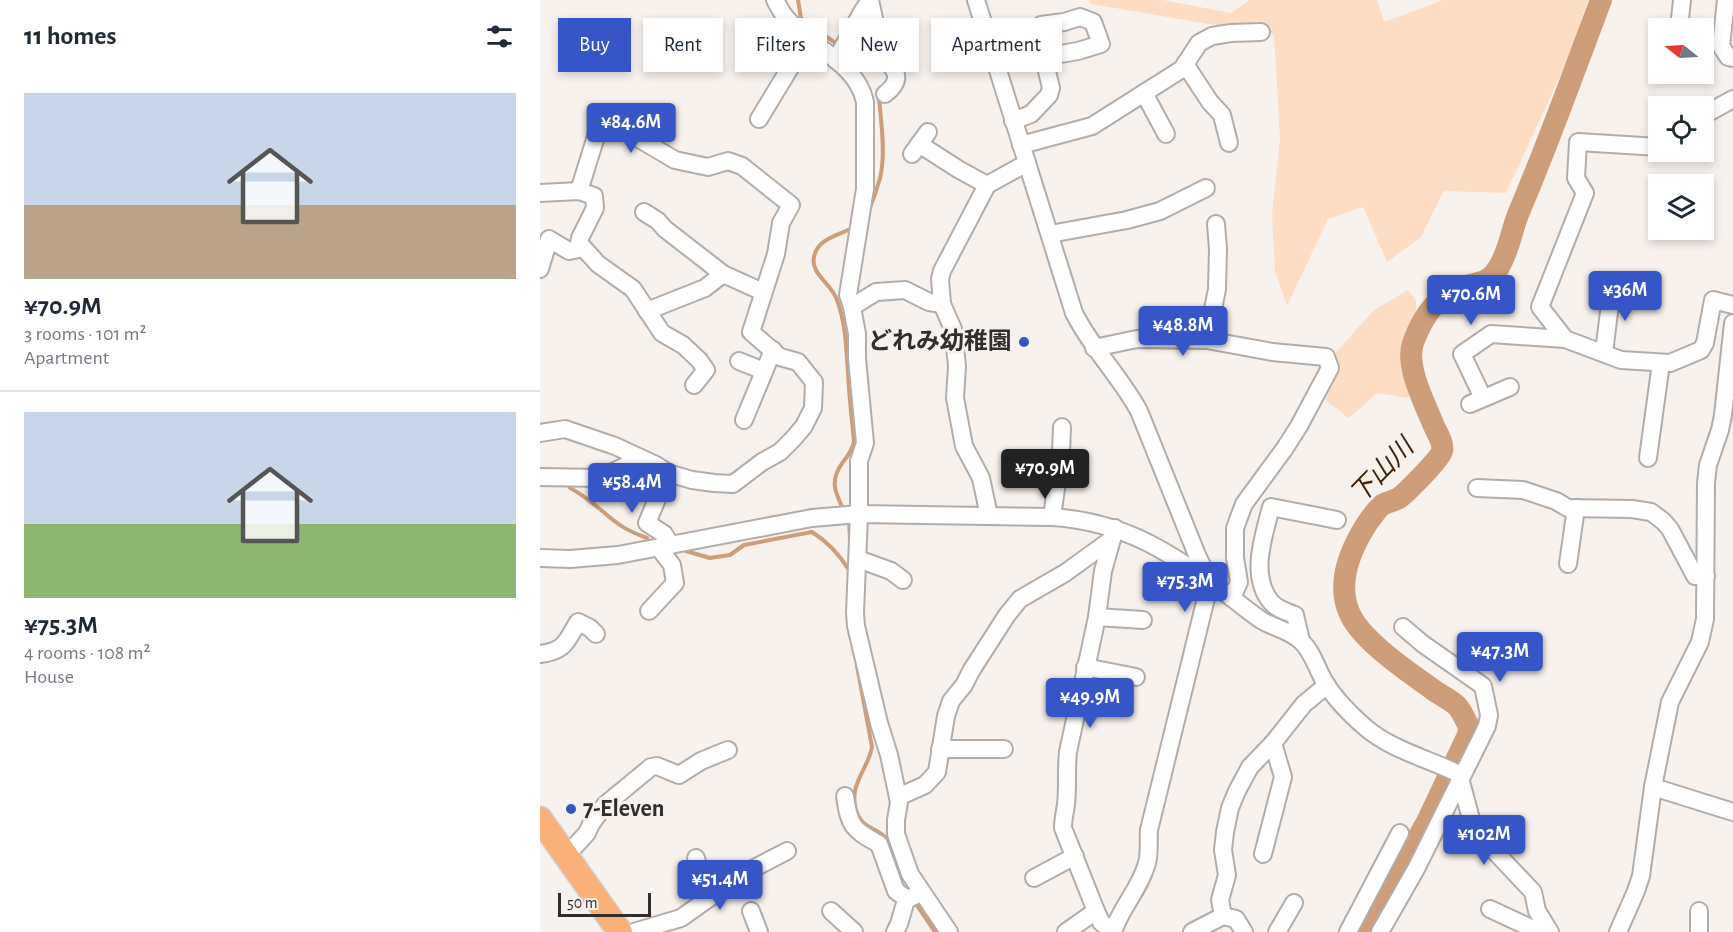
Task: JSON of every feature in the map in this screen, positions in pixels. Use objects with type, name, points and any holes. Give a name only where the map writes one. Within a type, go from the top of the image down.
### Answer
[{"type":"highway","points":[[540,819],[620,932]]},
{"type":"street","points":[[775,0],[786,18]]},
{"type":"street","points":[[976,0],[1074,313],[1083,332],[1129,392],[1139,411],[1210,582],[1149,830],[1148,861],[1139,884],[1117,917],[1113,932],[1101,922],[1063,828],[1063,822],[1068,752],[1097,617],[1103,571],[1114,533]]},
{"type":"street","points":[[1679,18],[1682,0]]},
{"type":"street","points":[[1726,0],[1721,46],[1728,57],[1733,58]]},
{"type":"street","points":[[857,18],[864,3]]},
{"type":"street","points":[[864,3],[878,37],[878,55],[890,63],[896,72],[895,82],[885,94]]},
{"type":"street","points":[[1021,145],[1092,126],[1182,69],[1199,43],[1212,36],[1261,32]]},
{"type":"street","points":[[1185,64],[1222,116],[1229,143]]},
{"type":"street","points":[[759,119],[787,72]]},
{"type":"street","points":[[852,72],[863,91],[865,102],[867,159],[865,189],[848,295],[857,334],[857,359],[865,443],[859,461],[852,515],[858,559],[855,613],[856,626],[898,797],[896,834],[910,874],[913,897],[895,932]]},
{"type":"street","points":[[1013,121],[1031,114],[1048,95],[1052,88],[1047,72]]},
{"type":"street","points":[[1144,93],[1166,134]]},
{"type":"street","points":[[1714,109],[1733,99]]},
{"type":"street","points":[[540,433],[565,429],[615,446],[668,473],[692,480],[733,484],[762,462],[780,452],[804,426],[813,408],[814,382],[798,362],[780,357],[752,332],[776,254],[781,223],[791,205],[742,166],[728,162],[708,167],[675,160],[603,114],[579,190]]},
{"type":"street","points":[[1565,339],[1540,307],[1585,193],[1576,178],[1578,142],[1648,146]]},
{"type":"street","points":[[920,143],[958,169],[987,185]]},
{"type":"street","points":[[989,516],[981,478],[964,446],[955,398],[957,366],[953,329],[942,304],[940,279],[987,185],[1027,163]]},
{"type":"street","points":[[1050,234],[1127,220],[1160,211],[1206,188]]},
{"type":"street","points":[[540,193],[579,190],[594,196],[595,208],[579,238],[579,243],[598,264],[633,289],[662,333],[682,345],[699,360],[706,370],[694,385]]},
{"type":"street","points":[[644,212],[723,274],[763,292]]},
{"type":"street","points":[[1207,340],[1217,289],[1216,224]]},
{"type":"street","points":[[540,269],[549,239],[569,251],[583,248]]},
{"type":"street","points":[[647,311],[705,288],[723,274]]},
{"type":"street","points":[[1604,353],[1612,287]]},
{"type":"street","points":[[852,307],[876,292],[905,290],[929,302],[942,304]]},
{"type":"street","points":[[1510,387],[1477,401],[1462,354],[1491,334],[1565,339],[1621,360],[1670,363],[1701,350],[1705,343],[1713,300],[1733,305]]},
{"type":"street","points":[[1618,932],[1641,876],[1653,788],[1670,702],[1700,642],[1705,619],[1707,474],[1723,415],[1733,329]]},
{"type":"street","points":[[1094,348],[1137,339],[1207,340],[1272,352],[1326,357],[1330,368],[1290,441],[1244,504],[1235,528],[1235,558],[1239,582],[1232,598]]},
{"type":"street","points":[[744,420],[773,350]]},
{"type":"street","points":[[739,361],[764,371]]},
{"type":"street","points":[[1648,458],[1661,363]]},
{"type":"street","points":[[1052,517],[1061,453],[1062,427]]},
{"type":"street","points":[[540,477],[600,478],[640,459]]},
{"type":"street","points":[[650,611],[675,583],[664,534],[647,523],[668,473]]},
{"type":"street","points":[[1477,488],[1523,490],[1556,501],[1568,508],[1632,509],[1651,512],[1670,530],[1695,576],[1706,576]]},
{"type":"street","points":[[1301,641],[1295,615],[1277,608],[1270,601],[1263,588],[1259,572],[1271,507],[1337,520]]},
{"type":"street","points":[[1568,564],[1576,508]]},
{"type":"street","points":[[540,558],[593,558],[618,555],[812,518],[852,515],[1077,518],[1114,533],[1141,539],[1174,556],[1261,620],[1287,631],[1301,641],[1311,653],[1338,701],[1366,729],[1382,740],[1440,765],[1460,777],[1471,819],[1484,840],[1533,892],[1537,911],[1548,930]]},
{"type":"street","points":[[898,797],[925,785],[937,772],[946,716],[951,702],[964,685],[1006,615],[1020,599],[1065,573],[1114,533]]},
{"type":"street","points":[[858,559],[891,571],[903,580]]},
{"type":"street","points":[[1097,617],[1143,620]]},
{"type":"street","points":[[540,654],[561,649],[578,622],[596,634]]},
{"type":"street","points":[[1380,932],[1416,869],[1487,726],[1489,715],[1483,686],[1423,644],[1403,627]]},
{"type":"street","points":[[1085,667],[1136,677]]},
{"type":"street","points":[[1223,916],[1220,900],[1227,875],[1223,850],[1230,808],[1237,791],[1250,767],[1273,743],[1304,704],[1327,685]]},
{"type":"street","points":[[1263,854],[1283,777],[1273,743]]},
{"type":"street","points":[[940,749],[1004,750]]},
{"type":"street","points":[[566,856],[587,833],[605,806],[651,767],[657,766],[679,775],[701,761],[728,750]]},
{"type":"street","points":[[1653,788],[1733,812]]},
{"type":"street","points":[[845,796],[847,813],[852,826],[862,835],[879,844],[896,891],[903,896],[913,897],[949,932]]},
{"type":"street","points":[[1348,932],[1400,833]]},
{"type":"street","points":[[634,932],[681,918],[743,874],[787,851]]},
{"type":"street","points":[[1034,878],[1075,856]]},
{"type":"street","points":[[696,858],[700,874],[713,895]]},
{"type":"street","points":[[1277,932],[1294,903]]},
{"type":"street","points":[[1490,909],[1535,930],[1548,930]]},
{"type":"street","points":[[1066,932],[1096,910]]},
{"type":"street","points":[[751,911],[759,932]]},
{"type":"street","points":[[831,911],[854,932]]},
{"type":"street","points":[[1699,911],[1699,932]]},
{"type":"street","points":[[1192,932],[1223,916],[1236,920],[1244,932]]},
{"type":"shaded area","points":[[1089,0],[1163,0],[1231,13],[1249,0],[1377,0],[1384,22],[1443,0],[1588,0],[1567,61],[1506,193],[1444,191],[1421,237],[1387,262],[1363,207],[1328,219],[1287,306],[1275,271],[1272,215],[1280,139],[1274,35],[1091,4]]},
{"type":"shaded area","points":[[1408,290],[1416,301],[1417,369],[1415,384],[1408,398],[1377,393],[1349,418],[1317,394],[1328,361],[1374,310]]},
{"type":"waterway","points":[[798,0],[801,18],[839,45]]},
{"type":"waterway","name":"下山川","points":[[1365,932],[1427,822],[1468,735],[1469,726],[1455,704],[1374,645],[1355,623],[1345,600],[1347,565],[1356,543],[1376,511],[1382,505],[1403,495],[1442,451],[1441,441],[1414,374],[1411,352],[1413,343],[1424,319],[1435,304],[1457,289],[1485,281],[1499,267],[1601,0]]},
{"type":"waterway","points":[[869,210],[880,178],[883,159],[879,97]]},
{"type":"waterway","points":[[844,511],[836,492],[835,481],[854,442],[845,336],[837,300],[815,269],[814,257],[819,246],[824,242],[853,228]]},
{"type":"waterway","points":[[568,483],[570,488],[620,525],[647,538]]},
{"type":"waterway","points":[[849,520],[850,539]]},
{"type":"waterway","points":[[686,551],[710,558],[730,555],[744,545],[812,532],[833,549],[849,570]]},
{"type":"waterway","points":[[857,666],[872,747],[856,785],[855,805],[863,822],[882,834],[888,841],[898,864]]},
{"type":"waterway","points":[[914,901],[935,932]]},
{"type":"place","name":"どれみ幼稚園","points":[[1024,342]]},
{"type":"place","name":"7-Eleven","points":[[571,809]]}]
